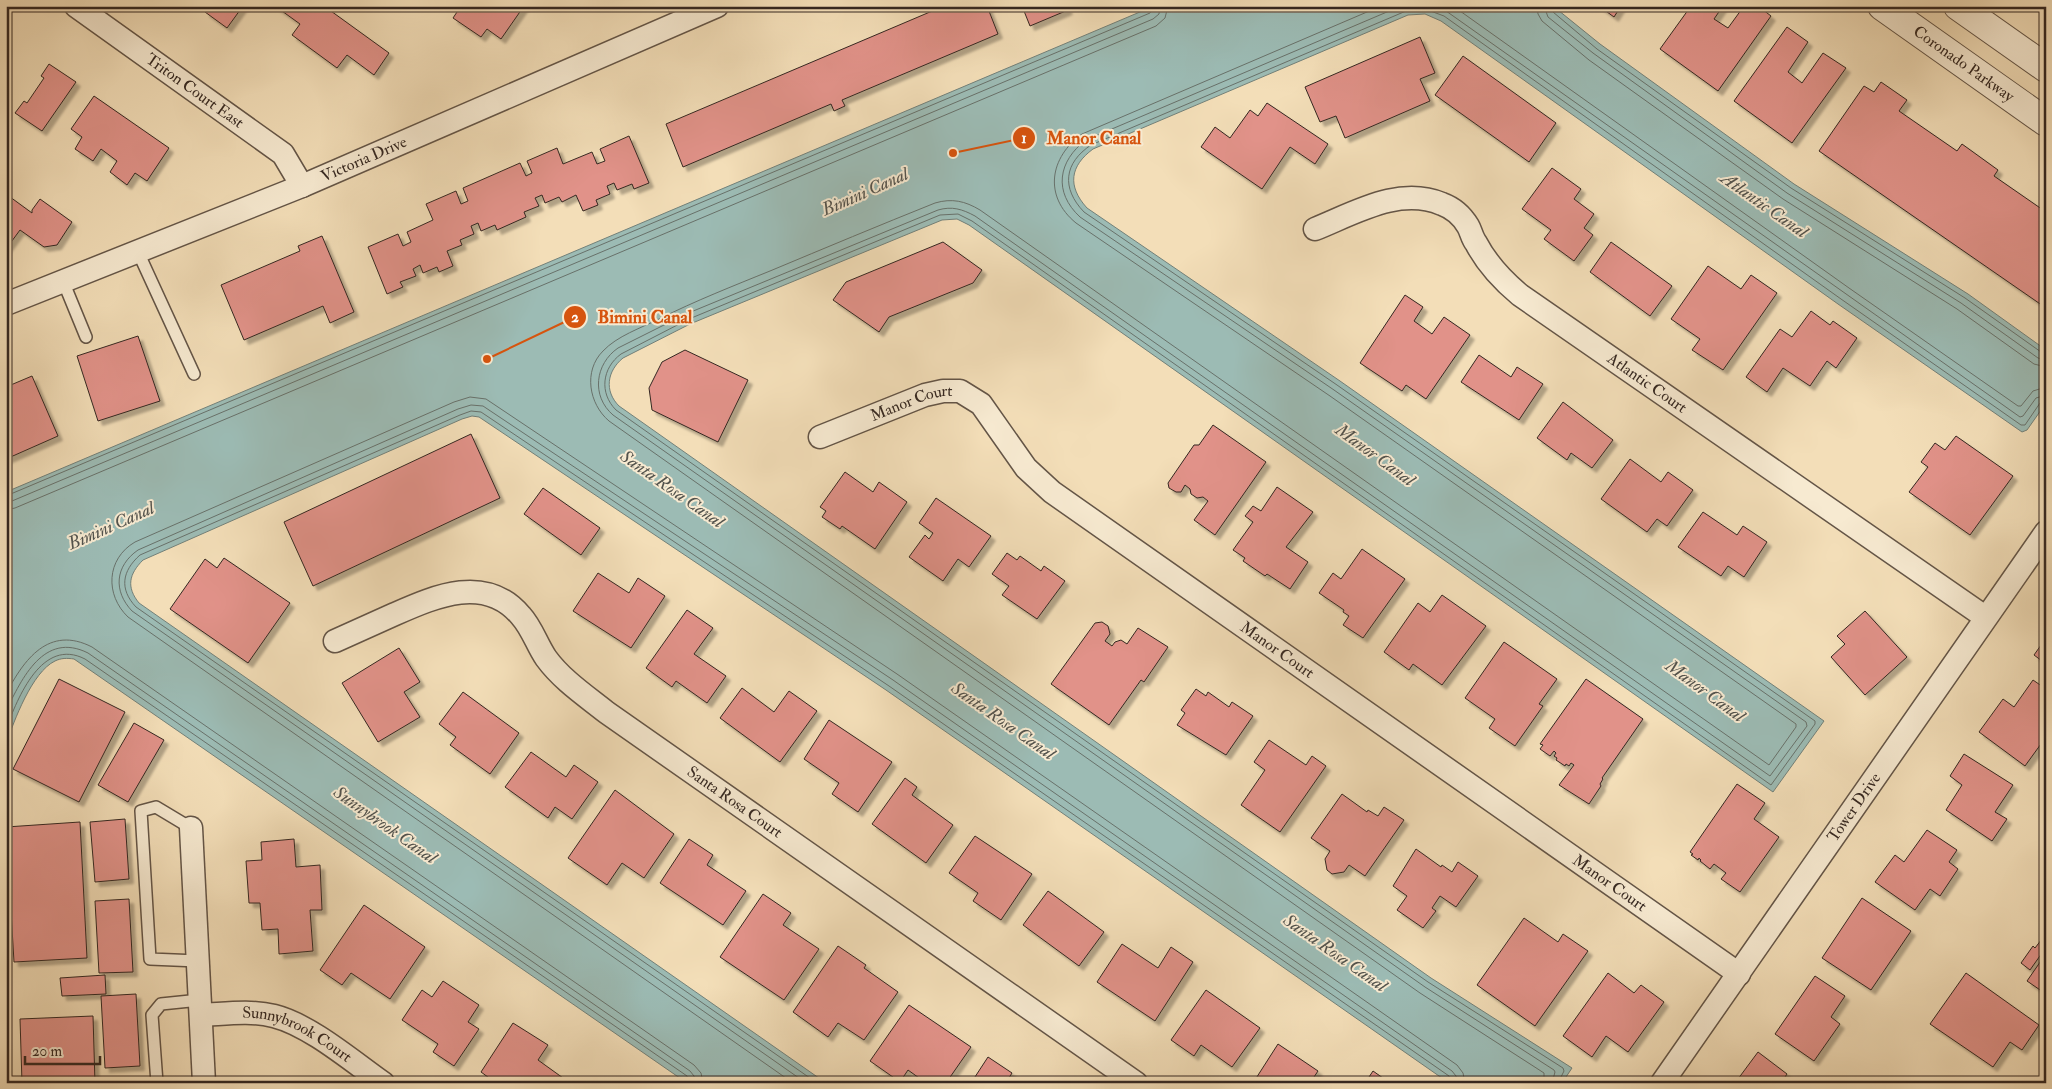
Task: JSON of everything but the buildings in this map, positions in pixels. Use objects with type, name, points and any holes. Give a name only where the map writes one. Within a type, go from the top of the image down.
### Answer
[{"type":"street","name":"Triton Court East","points":[[76,6],[282,154],[302,186]]},
{"type":"street","name":"Victoria Drive","points":[[6,304],[302,186],[670,15],[718,6]]},
{"type":"street","name":"Coronado Parkway","points":[[1882,6],[2046,122]]},
{"type":"street","points":[[1958,6],[2046,68]]},
{"type":"street","name":"Atlantic Court","points":[[1315,229],[1398,198],[1415,197],[1431,199],[1448,206],[1459,214],[1468,226],[1474,242],[1487,262],[1520,295],[1986,617]]},
{"type":"street","name":"Manor Court","points":[[820,437],[925,395],[950,390],[960,391],[974,398],[987,411],[1026,468],[1052,492],[1739,974]]},
{"type":"street","name":"Tower Drive","points":[[1662,1083],[2046,532]]},
{"type":"street","name":"Santa Rosa Court","points":[[335,641],[430,599],[449,594],[468,591],[501,599],[522,616],[540,648],[556,670],[606,712],[1136,1083]]},
{"type":"street","points":[[191,828],[204,1083]]},
{"type":"street","name":"Sunnybrook Court","points":[[201,1008],[276,1016],[294,1023],[316,1036],[383,1083]]},
{"type":"lane","points":[[138,252],[194,374]]},
{"type":"lane","points":[[63,281],[86,337]]},
{"type":"lane","points":[[191,828],[156,806],[141,811],[150,959],[198,961]]},
{"type":"lane","points":[[157,1083],[152,1015],[161,1004],[201,1008]]},
{"type":"water","points":[[1154,6],[1553,6],[1600,44],[1794,184],[1968,294],[2046,350],[2046,403],[2027,430],[2022,432],[1838,304],[1441,21],[1425,14],[1408,15],[1093,149],[1080,162],[1076,169],[1074,184],[1076,192],[1087,208],[1340,381],[1824,721],[1773,792],[969,225],[957,219],[942,220],[690,324],[623,358],[614,369],[609,381],[609,388],[619,406],[1431,978],[1572,1068],[1562,1083],[1449,1083],[886,690],[479,417],[472,416],[462,419],[143,560],[132,576],[132,592],[139,603],[826,1083],[687,1083],[74,659],[64,658],[55,661],[39,675],[25,698],[6,744],[6,492]]},
{"type":"place","name":"Manor Canal","points":[[953,153]]},
{"type":"place","name":"Bimini Canal","points":[[487,359]]},
{"type":"water label","name":"Atlantic Canal","points":[[1764,205]]},
{"type":"water label","name":"Santa Rosa Canal","points":[[672,489]]},
{"type":"water label","name":"Santa Rosa Canal","points":[[1003,721]]},
{"type":"water label","name":"Sunnybrook Canal","points":[[385,825]]},
{"type":"water label","name":"Santa Rosa Canal","points":[[1335,953]]}]
